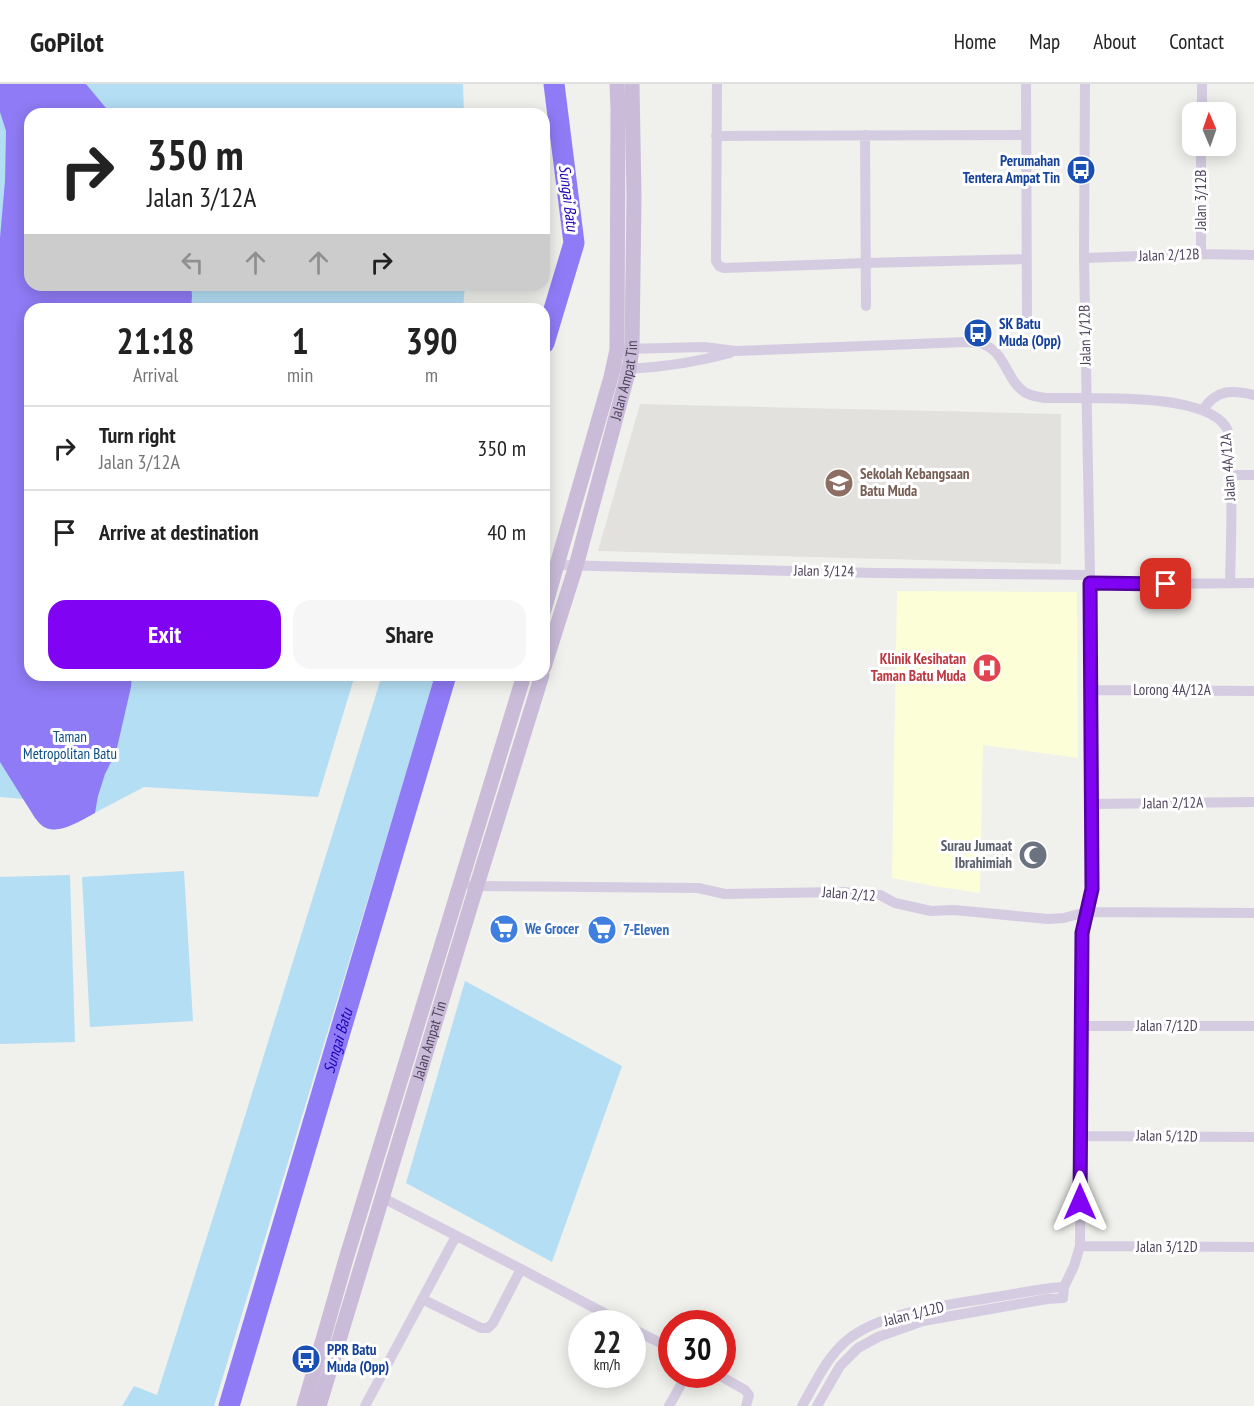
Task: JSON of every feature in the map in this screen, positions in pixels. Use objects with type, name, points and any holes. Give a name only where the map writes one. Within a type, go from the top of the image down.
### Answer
[{"type":"street","name":"Jalan Ampat Tin","points":[[616,84],[625,349]]},
{"type":"street","name":"Jalan Ampat Tin","points":[[550,648],[576,566],[625,349],[634,197],[632,84]]},
{"type":"street","points":[[717,84],[716,261],[719,266],[724,268],[1027,259]]},
{"type":"street","points":[[1026,84],[1027,317]]},
{"type":"street","name":"Jalan 1/12B","points":[[1064,1292],[1080,1246],[1082,933],[1092,889],[1090,581],[1084,258],[1085,84]]},
{"type":"street","points":[[1202,84],[1202,102]]},
{"type":"street","points":[[865,135],[866,306]]},
{"type":"street","points":[[716,136],[1026,135]]},
{"type":"street","name":"Jalan 3/12B","points":[[1201,254],[1202,156]]},
{"type":"street","name":"Jalan 2/12B","points":[[1084,258],[1201,254],[1254,255]]},
{"type":"street","name":"Jalan 4A/12A","points":[[736,351],[979,343],[986,345],[997,354],[1006,365],[1017,386],[1033,396],[1156,400],[1203,410],[1218,418],[1228,429],[1232,474],[1230,583]]},
{"type":"street","points":[[625,349],[704,347],[736,351]]},
{"type":"street","points":[[621,369],[705,360],[736,351]]},
{"type":"street","name":"Jalan Ampat Tin","points":[[550,591],[621,369]]},
{"type":"street","points":[[1203,410],[1209,400],[1218,394],[1231,392],[1254,395]]},
{"type":"street","points":[[1232,474],[1254,475]]},
{"type":"street","name":"Jalan 3/124","points":[[558,565],[876,573],[1145,584],[1254,583]]},
{"type":"street","name":"Jalan Ampat Tin","points":[[304,1406],[346,1258],[522,681]]},
{"type":"street","name":"Jalan Ampat Tin","points":[[319,1406],[540,681]]},
{"type":"street","name":"Lorong 4A/12A","points":[[1091,690],[1254,691]]},
{"type":"street","name":"Jalan 2/12A","points":[[1092,804],[1254,802]]},
{"type":"street","name":"Jalan 2/12","points":[[459,885],[698,888],[725,894],[843,892],[880,895],[895,903],[931,911],[954,910],[1048,919],[1064,918],[1086,912],[1254,913]]},
{"type":"street","name":"Jalan 7/12D","points":[[1081,1026],[1254,1026]]},
{"type":"street","name":"Jalan 5/12D","points":[[1080,1136],[1254,1137]]},
{"type":"street","points":[[346,1258],[369,1206],[374,1200],[383,1198],[597,1310]]},
{"type":"street","points":[[365,1406],[456,1236]]},
{"type":"street","name":"Jalan 3/12D","points":[[1080,1246],[1254,1247]]},
{"type":"street","points":[[422,1299],[481,1328],[488,1328],[493,1323],[520,1269]]},
{"type":"street","name":"Jalan 1/12D","points":[[802,1406],[837,1350],[846,1341],[874,1324],[920,1310],[1064,1292]]},
{"type":"street","name":"Jalan 1/12D","points":[[817,1406],[840,1365],[858,1348],[878,1336],[923,1321],[1047,1299],[1064,1292]]},
{"type":"street","points":[[736,1385],[749,1395],[746,1406]]},
{"type":"street","points":[[669,1406],[679,1388]]},
{"type":"shaded area","points":[[0,84],[86,84],[106,108],[24,108],[24,291],[192,291],[192,296],[191,303],[24,303],[24,681],[132,681],[116,752],[105,774],[95,813],[61,829],[45,828],[41,825],[0,762],[0,238],[5,181],[6,131],[0,112]]},
{"type":"shaded area","name":"Sekolah Kebangsaan Batu Muda","points":[[640,404],[1061,414],[1061,564],[598,551]]},
{"type":"shaded area","name":"Klinik Kesihatan Taman Batu Muda","points":[[897,591],[1077,592],[1078,758],[983,745],[980,893],[892,878]]},
{"type":"green space","name":"Taman Metropolitan Batu","points":[[0,84],[463,84],[464,108],[24,108],[24,291],[464,291],[464,303],[24,303],[24,681],[353,681],[318,797],[144,787],[67,827],[51,830],[42,826],[23,799],[0,797]]},
{"type":"green space","points":[[380,681],[434,681],[214,1406],[122,1406],[134,1386],[157,1395]]},
{"type":"green space","points":[[184,871],[193,1021],[90,1027],[82,877]]},
{"type":"green space","points":[[70,875],[75,1042],[0,1044],[0,877]]},
{"type":"green space","points":[[465,981],[622,1066],[552,1262],[406,1183]]},
{"type":"waterway","name":"Sungai Batu","points":[[550,323],[574,243],[554,84]]},
{"type":"waterway","name":"Sungai Batu","points":[[229,1406],[444,681]]},
{"type":"place","name":"Perumahan Tentera Ampat Tin","points":[[1081,170]]},
{"type":"place","name":"SK Batu Muda (Opp)","points":[[978,333]]},
{"type":"place","name":"Sekolah Kebangsaan Batu Muda","points":[[839,483]]},
{"type":"place","name":"Klinik Kesihatan Taman Batu Muda","points":[[987,668]]},
{"type":"place","name":"Surau Jumaat Ibrahimiah","points":[[1033,855]]},
{"type":"place","name":"We Grocer","points":[[504,929]]},
{"type":"place","name":"7-Eleven","points":[[602,930]]},
{"type":"place","name":"PPR Batu Muda (Opp)","points":[[306,1359]]},
{"type":"route","points":[[1080,1202],[1082,933],[1092,889],[1090,583],[1166,584]]}]
